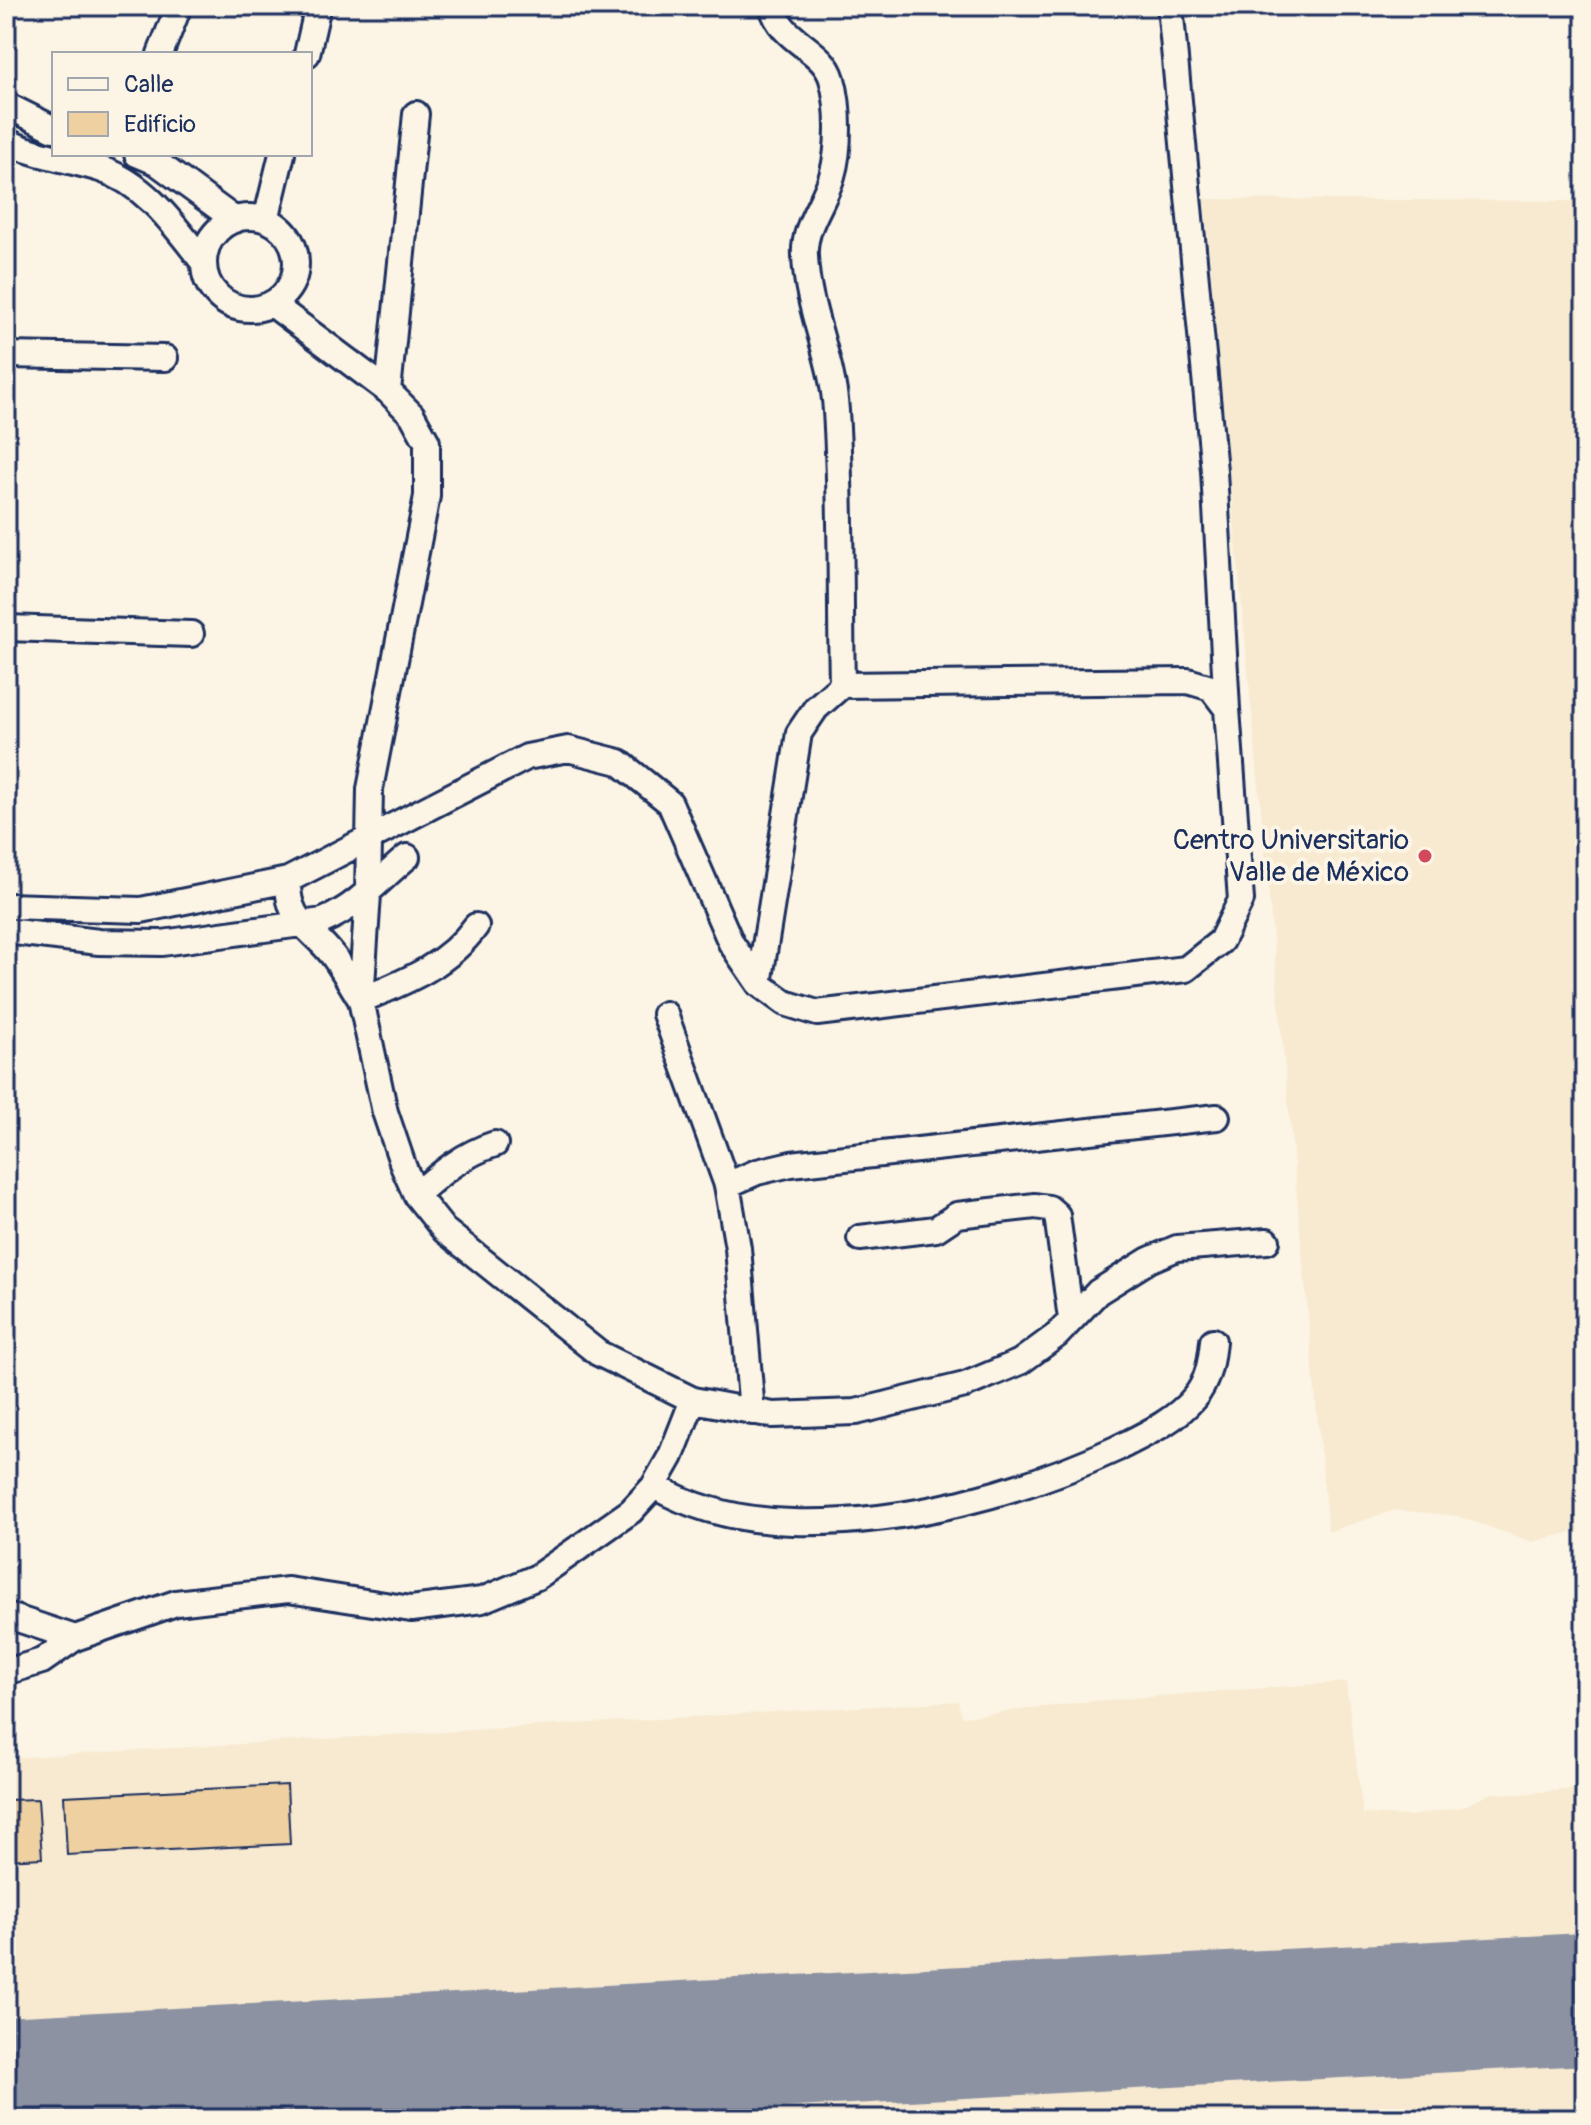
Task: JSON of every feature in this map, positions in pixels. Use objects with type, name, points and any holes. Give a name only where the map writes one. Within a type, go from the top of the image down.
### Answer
[{"type":"street","points":[[161,52],[179,6]]},
{"type":"street","points":[[307,52],[318,6]]},
{"type":"street","points":[[772,6],[782,30],[818,59],[831,77],[836,110],[832,176],[811,218],[804,253],[811,303],[827,356],[836,409],[842,685]]},
{"type":"street","points":[[6,906],[141,910],[288,880],[527,757],[568,749],[619,762],[670,803],[731,943],[759,984],[785,1003],[817,1013],[1186,969],[1221,941],[1241,900],[1214,471],[1170,6]]},
{"type":"street","points":[[6,105],[52,128]]},
{"type":"street","points":[[388,391],[416,114]]},
{"type":"street","points":[[6,141],[28,152],[104,170],[142,192],[204,263]]},
{"type":"street","points":[[142,156],[156,162],[235,220]]},
{"type":"street","points":[[266,220],[282,156]]},
{"type":"street","points":[[235,220],[266,220],[289,239],[296,268],[284,295],[272,304],[241,308],[226,303],[207,278],[204,263],[212,236],[235,220]]},
{"type":"street","points":[[272,304],[388,391],[412,415],[427,442],[427,496],[370,789],[368,894],[361,1000],[385,1112],[416,1195],[444,1230],[555,1322],[598,1353],[693,1400],[752,1412],[856,1412],[965,1385],[1020,1362],[1098,1292],[1126,1272],[1177,1248],[1267,1241]]},
{"type":"street","points":[[9,352],[165,358]]},
{"type":"street","points":[[6,628],[191,634]]},
{"type":"street","points":[[759,984],[799,733],[816,708],[842,685],[1188,681],[1211,688],[1227,709]]},
{"type":"street","points":[[6,931],[99,942],[162,943],[323,921],[346,911],[407,857]]},
{"type":"street","points":[[288,880],[287,901],[299,923],[335,958],[361,1000]]},
{"type":"street","points":[[361,1000],[411,980],[447,957],[476,926]]},
{"type":"street","points":[[665,1014],[727,1185],[742,1280],[752,1412]]},
{"type":"street","points":[[727,1185],[757,1172],[791,1164],[1217,1117]]},
{"type":"street","points":[[416,1195],[473,1151],[495,1144]]},
{"type":"street","points":[[860,1238],[936,1229],[957,1215],[1035,1206],[1049,1208],[1057,1215],[1071,1319]]},
{"type":"street","points":[[654,1486],[687,1505],[735,1517],[794,1522],[863,1520],[931,1509],[1013,1489],[1083,1464],[1145,1435],[1178,1413],[1194,1398],[1206,1380],[1213,1341]]},
{"type":"street","points":[[6,1672],[42,1661],[75,1638],[176,1603],[288,1590],[411,1609],[482,1600],[537,1577],[631,1511],[654,1486],[684,1430],[693,1400]]},
{"type":"street","points":[[6,1615],[75,1638]]},
{"type":"shaded area","name":"Centro Universitario Valle de México","points":[[1204,199],[1585,201],[1585,1529],[1532,1542],[1457,1516],[1395,1510],[1328,1532]]},
{"type":"shaded area","points":[[1346,1682],[1363,1814],[1410,1816],[1462,1807],[1492,1793],[1585,1788],[1585,2119],[6,2119],[6,1758],[958,1701],[962,1717],[1092,1701]]},
{"type":"building","points":[[287,1785],[290,1844],[67,1855],[64,1796]]},
{"type":"building","points":[[38,1799],[42,1858],[6,1860],[6,1800]]},
{"type":"runway","points":[[6,2083],[1585,1999]]},
{"type":"place","name":"Centro Universitario Valle de México","points":[[1425,856]]}]
